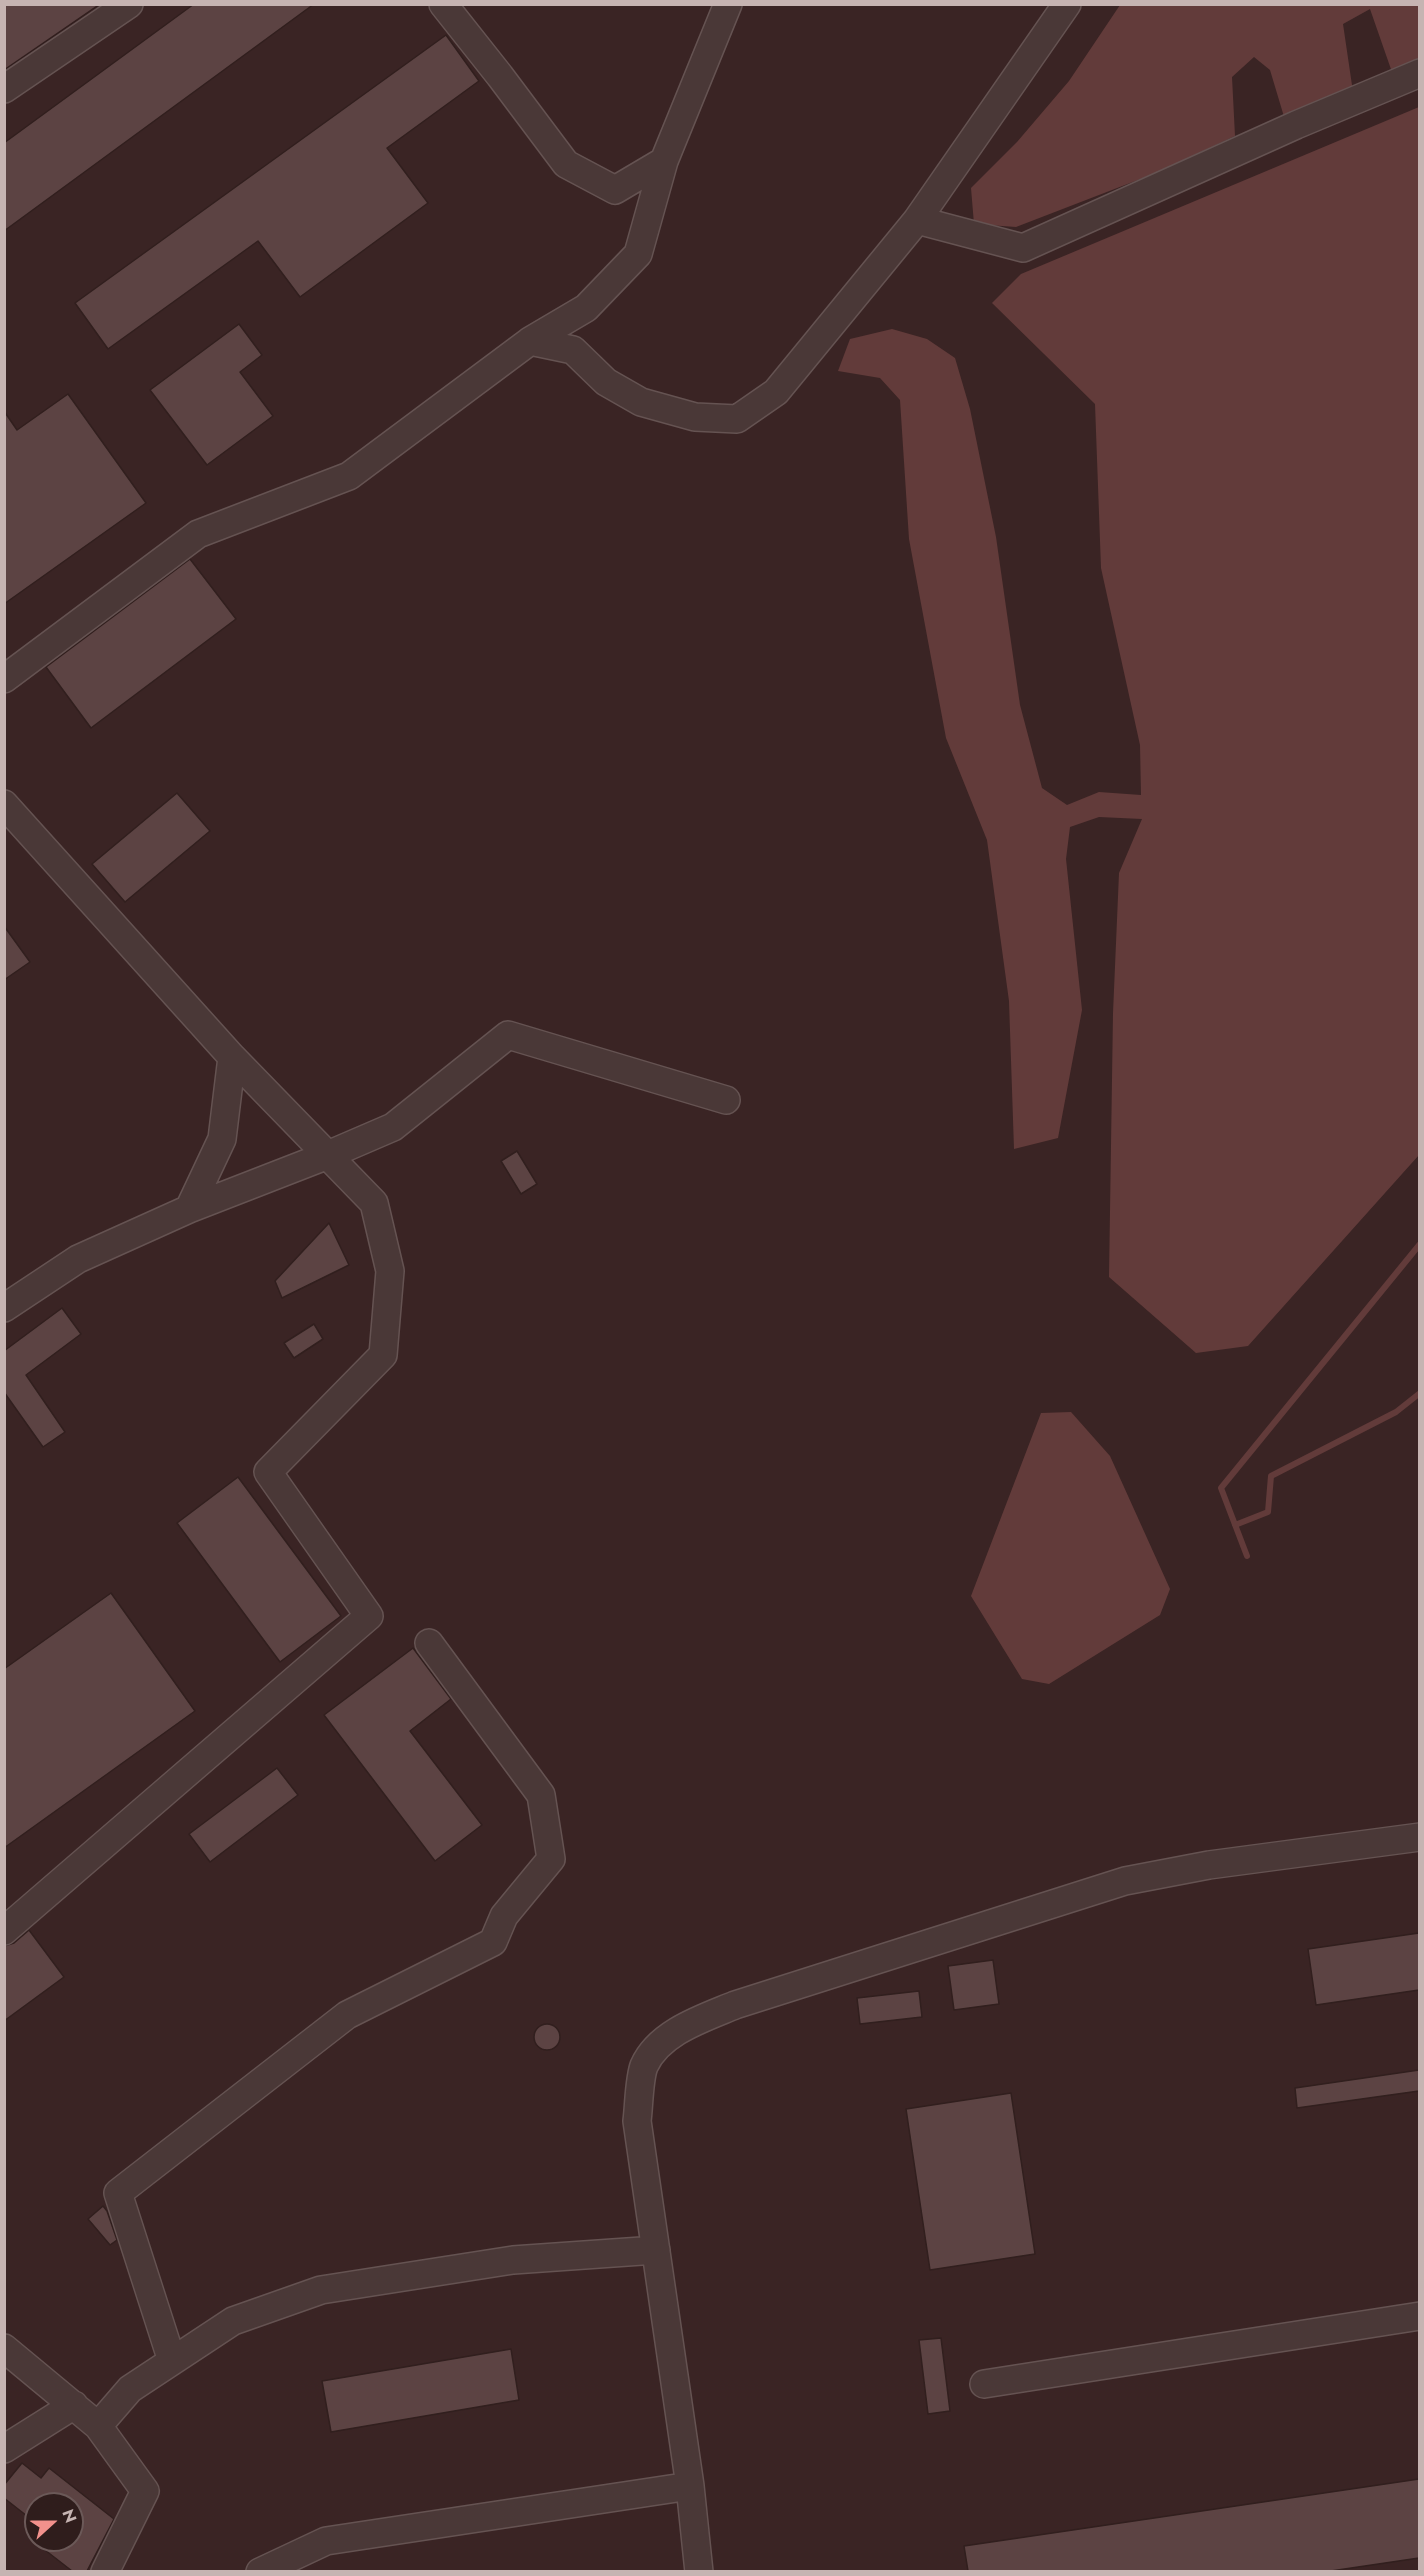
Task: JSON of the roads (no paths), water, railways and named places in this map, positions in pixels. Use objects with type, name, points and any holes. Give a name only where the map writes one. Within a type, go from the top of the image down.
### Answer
[{"type":"lane","points":[[4,89],[129,4]]},
{"type":"lane","points":[[443,4],[566,164],[615,190],[664,161]]},
{"type":"lane","points":[[4,679],[198,534],[349,476],[530,341],[586,308],[638,254],[664,161],[728,4]]},
{"type":"lane","points":[[530,341],[573,350],[606,382],[641,402],[695,417],[737,419],[776,392],[917,220],[1067,4]]},
{"type":"lane","points":[[917,220],[1023,248],[1285,130],[1419,73]]},
{"type":"lane","points":[[4,804],[232,1057],[374,1203],[390,1271],[383,1355],[268,1472],[369,1616],[4,1931]]},
{"type":"lane","points":[[4,1308],[78,1259],[189,1209],[393,1127],[508,1035],[726,1100]]},
{"type":"lane","points":[[189,1209],[222,1139],[232,1057]]},
{"type":"lane","points":[[172,2361],[118,2193],[347,2015],[493,1942],[504,1916],[551,1859],[542,1795],[429,1642]]},
{"type":"lane","points":[[699,2571],[690,2486],[637,2121],[644,2066],[659,2045],[691,2024],[735,2005],[1125,1881],[1209,1865],[1419,1837]]},
{"type":"lane","points":[[98,2426],[130,2390],[233,2321],[321,2290],[513,2260],[656,2250]]},
{"type":"lane","points":[[984,2384],[1419,2316]]},
{"type":"lane","points":[[4,2348],[98,2426],[145,2491],[105,2571]]},
{"type":"lane","points":[[4,2449],[74,2405]]},
{"type":"lane","points":[[260,2571],[326,2541],[690,2486]]},
{"type":"waterway","points":[[1247,1556],[1221,1488],[1420,1244]]},
{"type":"waterway","points":[[1235,1525],[1268,1512],[1271,1476],[1396,1412],[1420,1393]]}]
